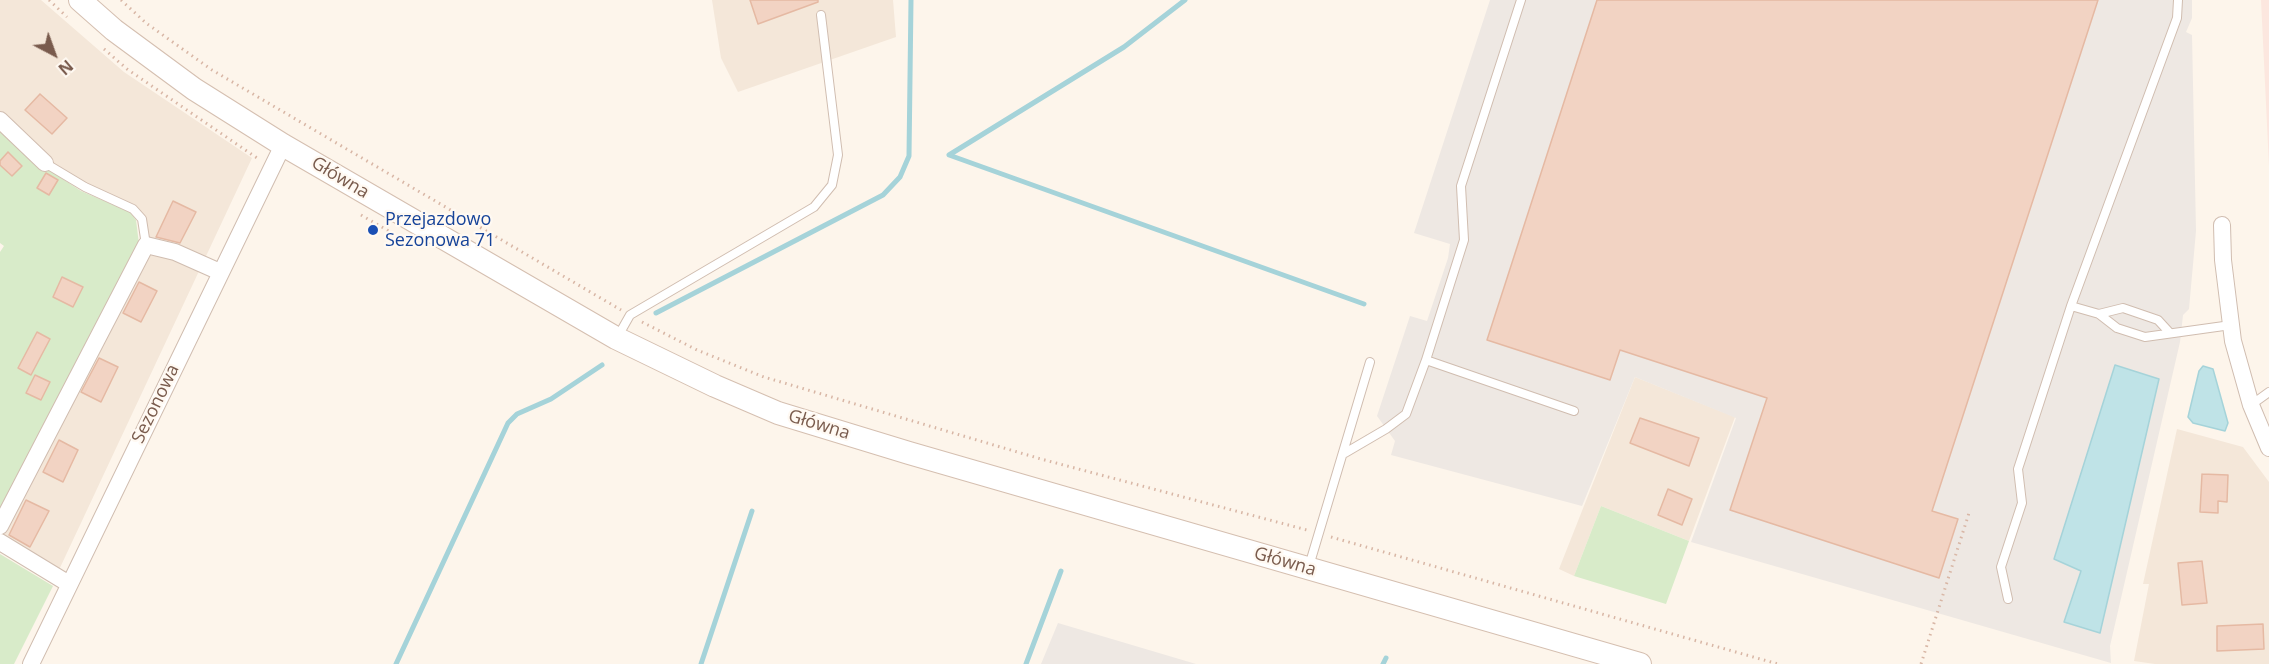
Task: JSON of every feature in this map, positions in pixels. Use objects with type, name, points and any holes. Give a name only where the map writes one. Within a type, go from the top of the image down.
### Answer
[{"type":"main road","name":"Główna","points":[[80,0],[114,30],[194,89],[283,145],[616,338],[715,386],[778,413],[1640,664]]},
{"type":"street","points":[[0,120],[45,162]]},
{"type":"street","name":"Sezonowa","points":[[31,664],[283,145]]},
{"type":"street","points":[[2222,225],[2230,325],[2251,405],[2269,448]]},
{"type":"street","points":[[0,526],[146,245],[175,252],[220,272]]},
{"type":"street","points":[[0,542],[69,584]]},
{"type":"lane","points":[[1345,453],[1386,429],[1406,414],[1426,360],[1464,240],[1461,186],[1521,0]]},
{"type":"lane","points":[[2008,599],[2001,567],[2022,503],[2018,469],[2071,306],[2177,18],[2178,0]]},
{"type":"lane","points":[[616,338],[630,315],[814,207],[832,185],[838,155],[821,15]]},
{"type":"lane","points":[[45,162],[85,187],[133,208],[142,219],[146,245]]},
{"type":"lane","points":[[2071,306],[2098,314],[2117,328],[2145,337],[2230,325]]},
{"type":"lane","points":[[2098,314],[2124,308],[2158,320],[2169,332]]},
{"type":"lane","points":[[1426,360],[1574,411]]},
{"type":"lane","points":[[1309,569],[1370,362]]},
{"type":"lane","points":[[2251,405],[2269,392]]},
{"type":"path","points":[[121,0],[146,23],[212,70],[624,312]]},
{"type":"path","points":[[635,318],[697,350],[764,377],[1041,459],[1309,531]]},
{"type":"path","points":[[1921,664],[1969,513]]},
{"type":"path","points":[[1328,536],[1778,664]]},
{"type":"shaded area","points":[[0,0],[41,0],[124,72],[252,158],[58,572],[0,535],[148,247],[144,217],[49,161],[0,115]]},
{"type":"shaded area","points":[[712,0],[893,0],[896,37],[738,92],[721,58]]},
{"type":"shaded area","points":[[1490,0],[2192,0],[2192,18],[2186,32],[2192,35],[2196,231],[2189,309],[2183,315],[2180,342],[2110,646],[2111,663],[1691,542],[1736,418],[1635,377],[1582,506],[1391,455],[1395,441],[1377,416],[1410,316],[1427,321],[1448,258],[1450,244],[1414,233]]},
{"type":"shaded area","points":[[2261,0],[2269,0],[2269,166]]},
{"type":"shaded area","points":[[1635,377],[1735,417],[1689,541],[1601,506],[1574,576],[1559,569]]},
{"type":"shaded area","points":[[2177,429],[2243,447],[2269,482],[2269,664],[2155,664],[2134,661],[2149,584],[2143,584]]},
{"type":"shaded area","points":[[1058,623],[1196,664],[1041,664]]},
{"type":"green space","points":[[0,127],[43,166],[81,191],[130,212],[136,220],[139,244],[0,513],[0,252],[4,246],[0,243]]},
{"type":"green space","points":[[1601,506],[1689,541],[1666,604],[1574,576]]},
{"type":"green space","points":[[0,554],[53,586],[14,664],[0,664]]},
{"type":"water","points":[[2115,365],[2159,379],[2100,633],[2064,622],[2081,571],[2054,559]]},
{"type":"water","points":[[2203,366],[2213,369],[2228,423],[2225,431],[2193,423],[2188,417],[2199,371]]},
{"type":"building","points":[[750,0],[818,0],[818,2],[758,24]]},
{"type":"building","points":[[1597,0],[2098,0],[1932,511],[1958,519],[1939,578],[1730,510],[1767,398],[1620,350],[1610,380],[1487,340]]},
{"type":"building","points":[[40,94],[67,118],[52,134],[25,110]]},
{"type":"building","points":[[8,152],[22,166],[12,176],[0,165],[0,161]]},
{"type":"building","points":[[46,173],[58,180],[49,195],[37,188]]},
{"type":"building","points":[[173,201],[196,212],[180,243],[156,237]]},
{"type":"building","points":[[62,277],[83,287],[73,307],[53,297]]},
{"type":"building","points":[[139,282],[157,291],[141,322],[123,313]]},
{"type":"building","points":[[37,332],[50,339],[31,375],[18,368]]},
{"type":"building","points":[[99,358],[118,367],[101,402],[81,392]]},
{"type":"building","points":[[35,375],[50,382],[41,400],[26,393]]},
{"type":"building","points":[[1640,418],[1699,438],[1689,466],[1630,443]]},
{"type":"building","points":[[59,440],[78,450],[63,482],[43,472]]},
{"type":"building","points":[[2202,474],[2228,475],[2227,502],[2218,501],[2218,513],[2200,512]]},
{"type":"building","points":[[1668,489],[1692,499],[1682,525],[1658,515]]},
{"type":"building","points":[[26,500],[49,511],[30,547],[9,535]]},
{"type":"building","points":[[2202,561],[2207,603],[2182,605],[2178,563]]},
{"type":"building","points":[[2263,624],[2264,649],[2217,651],[2217,626]]},
{"type":"waterway","points":[[656,313],[883,195],[900,177],[909,156],[911,0]]},
{"type":"waterway","points":[[1185,0],[1124,47],[949,155],[1364,304]]},
{"type":"waterway","points":[[396,664],[508,423],[517,414],[551,399],[602,365]]},
{"type":"waterway","points":[[701,664],[752,511]]},
{"type":"waterway","points":[[1026,664],[1061,571]]},
{"type":"waterway","points":[[1383,664],[1386,658]]},
{"type":"place","name":"Przejazdowo Sezonowa 71","points":[[373,230]]}]
